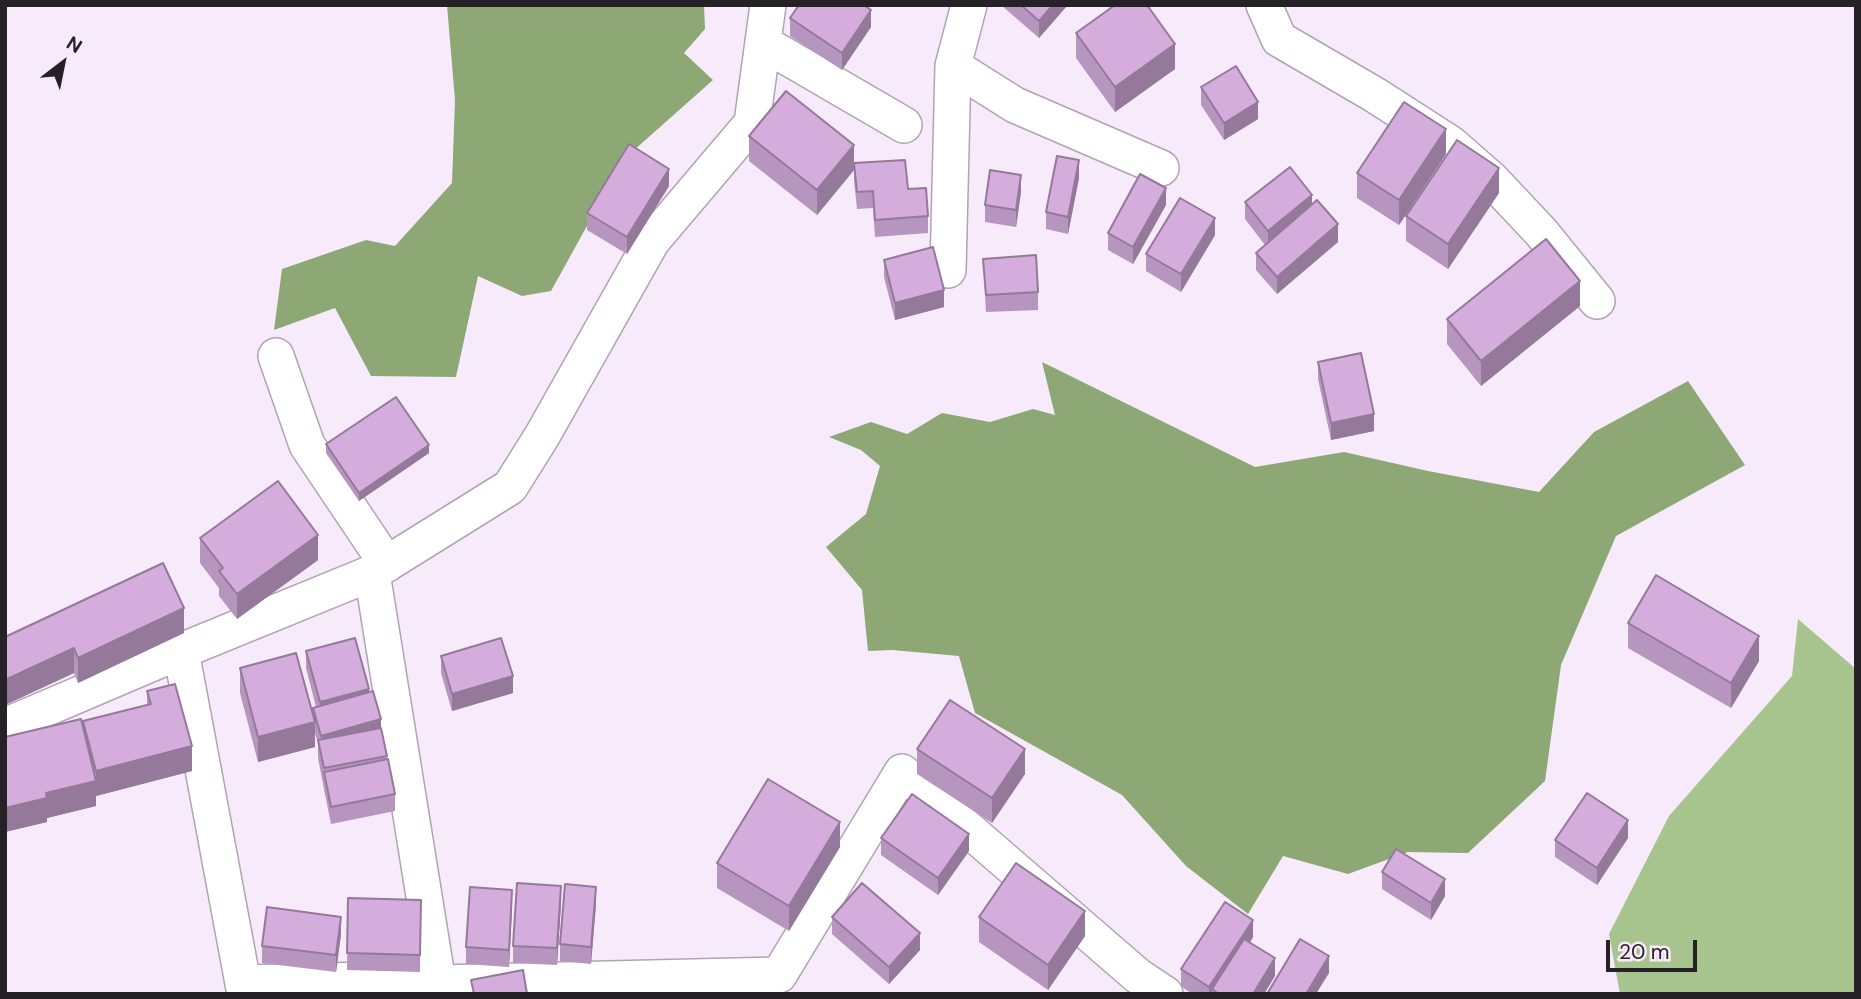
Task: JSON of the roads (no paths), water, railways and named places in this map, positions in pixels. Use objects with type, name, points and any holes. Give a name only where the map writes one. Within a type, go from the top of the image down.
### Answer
[{"type":"street","points":[[5,726],[379,568],[510,487],[542,436],[652,241],[752,123],[768,5]]},
{"type":"street","points":[[948,270],[953,66],[968,5]]},
{"type":"street","points":[[1264,5],[1279,39],[1375,95],[1451,144],[1492,180],[1541,232],[1597,301]]},
{"type":"street","points":[[762,43],[904,125]]},
{"type":"street","points":[[953,66],[1016,105],[1161,168]]},
{"type":"street","points":[[276,356],[307,445],[379,568],[439,983]]},
{"type":"street","points":[[181,651],[245,989],[404,979],[439,983],[779,975],[902,772],[1138,976],[1165,994]]}]
